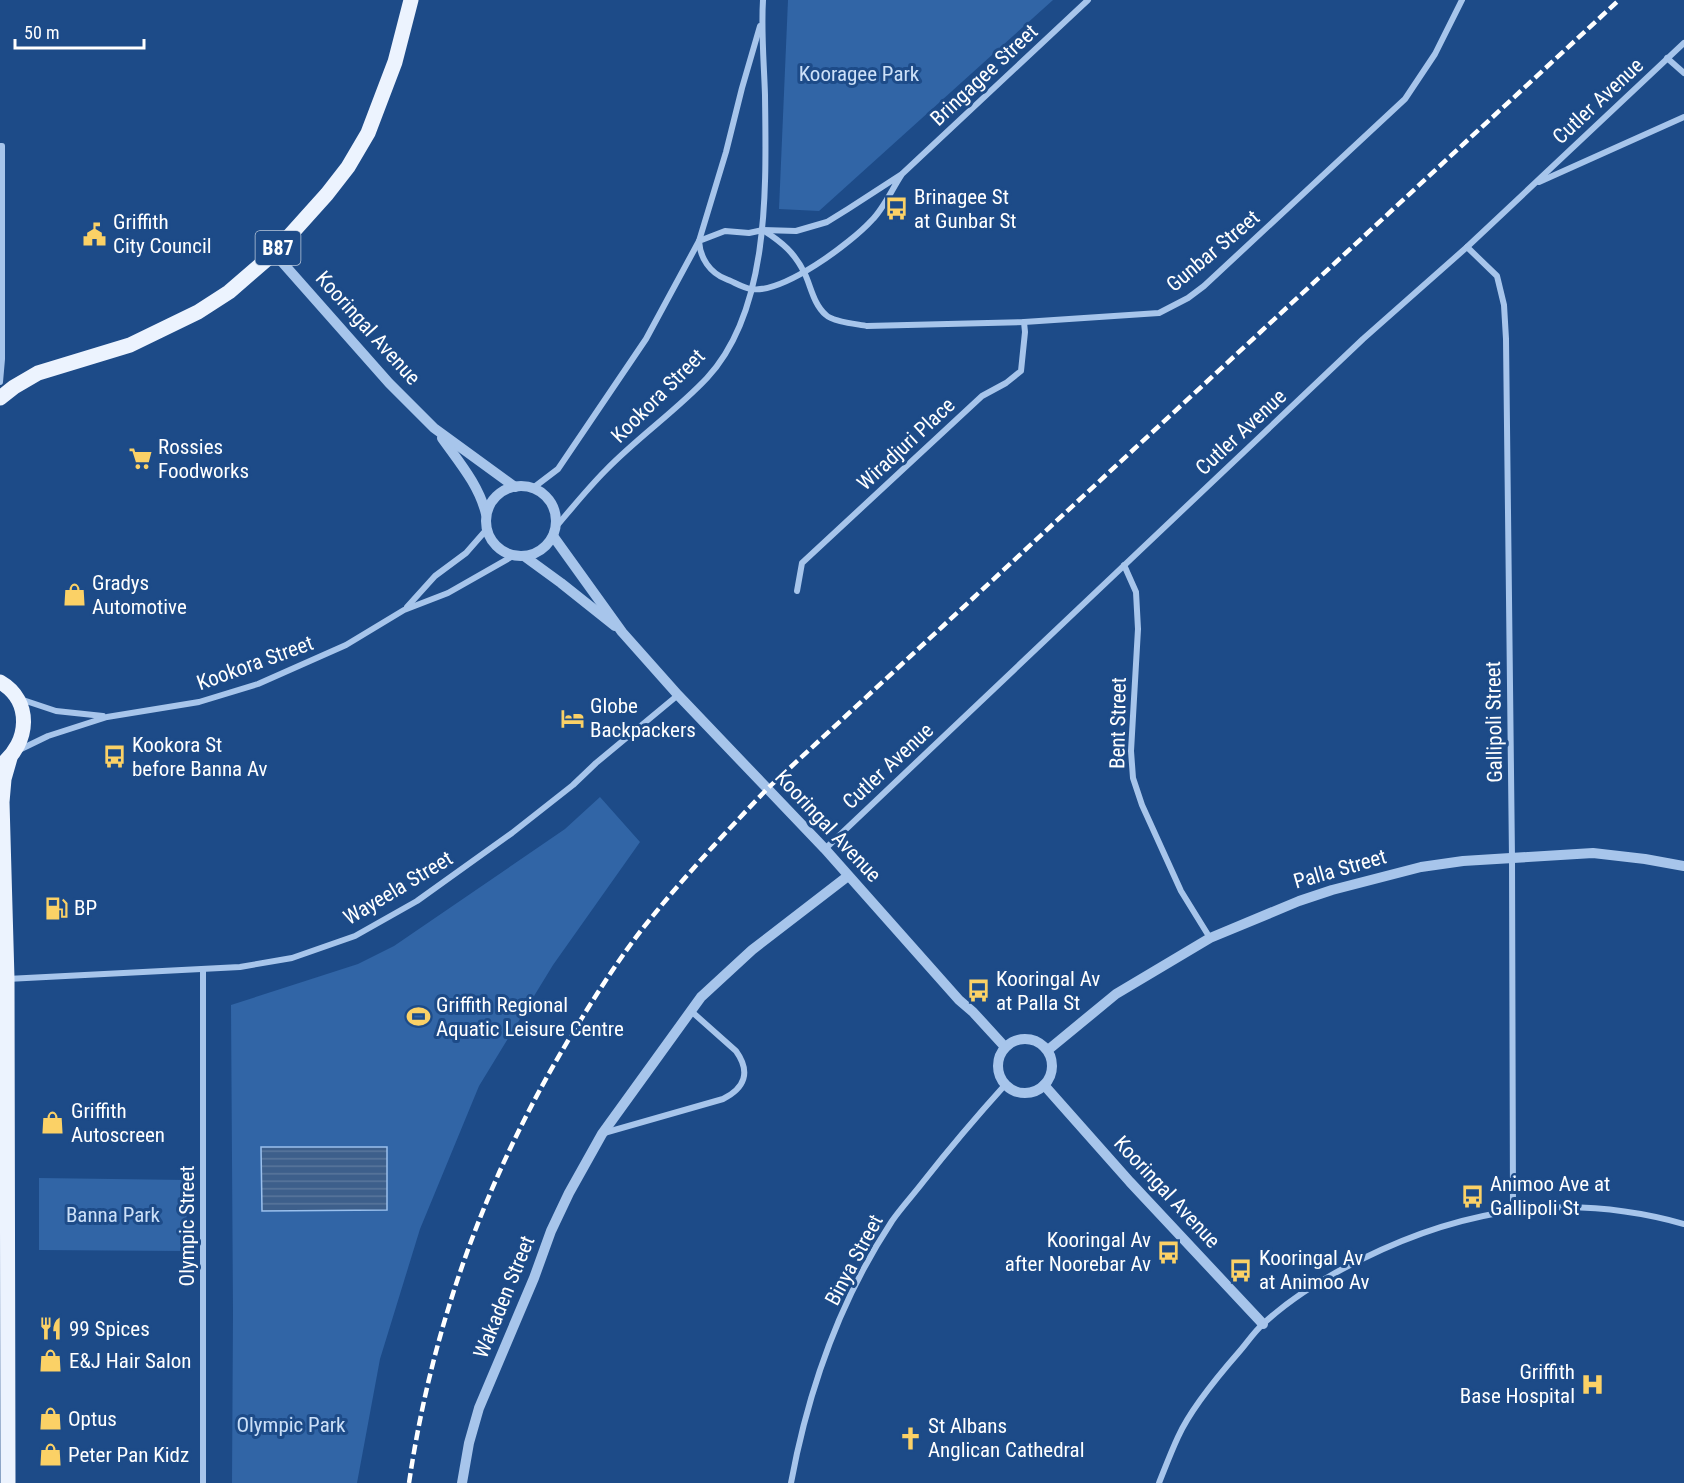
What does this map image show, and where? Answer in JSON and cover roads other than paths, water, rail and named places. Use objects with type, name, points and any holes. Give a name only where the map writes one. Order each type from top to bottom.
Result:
[{"type":"main road","name":"B87","points":[[0,398],[38,373],[130,345],[198,312],[229,292],[274,253],[334,185],[368,133],[395,62],[411,0]]},
{"type":"main road","points":[[0,384],[0,392]]},
{"type":"main road","points":[[2,681],[17,697],[24,719],[24,731],[8,759],[2,802],[8,1483]]},
{"type":"street","name":"Kookora Street","points":[[554,532],[606,470],[708,377],[741,325],[752,289],[763,230],[765,96],[763,0]]},
{"type":"street","name":"Bringagee Street","points":[[699,241],[725,231],[796,231],[827,222],[902,174],[1088,0]]},
{"type":"street","name":"Gunbar Street","points":[[804,272],[817,304],[827,316],[867,326],[1024,322],[1159,314],[1188,298],[1405,99],[1435,54],[1462,0]]},
{"type":"street","name":"Kookora Street","points":[[532,488],[558,469],[628,366],[646,339],[699,241],[762,20]]},
{"type":"street","name":"Cutler Avenue","points":[[825,849],[1363,339],[1467,247],[1684,43]]},
{"type":"street","points":[[1667,58],[1684,73]]},
{"type":"street","points":[[1533,184],[1684,117]]},
{"type":"street","points":[[0,384],[2,358],[1,146]]},
{"type":"street","name":"Bringagee Street","points":[[752,289],[775,286],[804,272],[842,247],[873,219],[902,174]]},
{"type":"street","points":[[763,230],[783,243],[804,272]]},
{"type":"street","points":[[699,241],[699,254],[717,276],[752,289]]},
{"type":"street","name":"Gallipoli Street","points":[[1467,247],[1497,276],[1505,316],[1512,858],[1513,1210]]},
{"type":"street","name":"Kooringal Avenue","points":[[274,253],[389,383],[434,428],[471,478],[482,498],[486,516]]},
{"type":"street","name":"Wiradjuri Place","points":[[797,591],[802,563],[982,396],[1006,383],[1021,370],[1024,322]]},
{"type":"street","name":"Kooringal Avenue","points":[[434,428],[515,487]]},
{"type":"street","points":[[515,487],[532,488],[543,494],[551,504],[555,515],[554,532],[546,546],[536,553],[518,556],[496,546],[487,529],[486,516],[490,505],[496,496],[515,487]]},
{"type":"street","name":"Kookora Street","points":[[404,610],[435,576],[466,553],[487,529]]},
{"type":"street","name":"Kooringal Avenue","points":[[554,532],[622,632],[678,695],[825,849],[959,1000],[1005,1047]]},
{"type":"street","name":"Kooringal Avenue","points":[[518,556],[561,583],[622,632]]},
{"type":"street","name":"Kookora Street","points":[[8,759],[48,736],[107,717],[167,708],[227,695],[346,645],[404,610],[448,593],[518,556]]},
{"type":"street","name":"Bent Street","points":[[1124,565],[1136,592],[1138,629],[1131,751],[1133,778],[1142,805],[1181,891],[1210,938]]},
{"type":"street","name":"Wayeela Street","points":[[3,979],[240,967],[292,958],[356,936],[417,901],[512,833],[573,785],[678,695]]},
{"type":"street","name":"Kookora Street","points":[[17,697],[56,711],[107,717]]},
{"type":"street","name":"Palla Street","points":[[1048,1050],[1116,994],[1210,938],[1299,901],[1373,878],[1421,867],[1463,861],[1593,853],[1684,866]]},
{"type":"street","name":"Wakaden Street","points":[[462,1483],[469,1443],[479,1408],[556,1221],[569,1193],[603,1134],[701,997],[752,950],[848,876]]},
{"type":"street","name":"Olympic Street","points":[[202,969],[203,1483]]},
{"type":"street","points":[[603,1134],[723,1099],[734,1094],[742,1085],[745,1068],[742,1059],[690,1010]]},
{"type":"street","points":[[1026,1038],[1035,1040],[1048,1050],[1052,1073],[1044,1085],[1037,1091],[1028,1093],[1012,1090],[1005,1085],[998,1063],[1005,1047],[1018,1039],[1026,1038]]},
{"type":"street","name":"Binya Street","points":[[791,1483],[797,1451],[819,1369],[862,1275],[892,1221],[951,1147],[1005,1085]]},
{"type":"street","name":"Kooringal Avenue","points":[[1044,1085],[1130,1182],[1263,1324]]},
{"type":"street","points":[[1159,1483],[1179,1434],[1211,1384],[1263,1324],[1336,1272],[1398,1241],[1470,1217],[1513,1210],[1575,1206],[1654,1216],[1684,1224]]},
{"type":"railway","points":[[409,1483],[433,1363],[469,1246],[492,1189],[517,1134],[577,1026],[617,964],[658,910],[767,789],[1619,0]]},
{"type":"place","name":"Brinagee St at Gunbar St","points":[[896,209]]},
{"type":"place","name":"Griffith City Council","points":[[95,234]]},
{"type":"place","name":"Rossies Foodworks","points":[[140,459]]},
{"type":"place","name":"Gradys Automotive","points":[[74,595]]},
{"type":"place","name":"Globe Backpackers","points":[[572,718]]},
{"type":"place","name":"Kookora St before Banna Av","points":[[114,757]]},
{"type":"place","name":"BP","points":[[56,908]]},
{"type":"place","name":"Kooringal Av at Palla St","points":[[978,991]]},
{"type":"place","name":"Griffith Regional Aquatic Leisure Centre","points":[[418,1017]]},
{"type":"place","name":"Griffith Autoscreen","points":[[53,1123]]},
{"type":"place","name":"Animoo Ave at Gallipoli St","points":[[1472,1196]]},
{"type":"place","name":"Kooringal Av after Noorebar Av","points":[[1169,1252]]},
{"type":"place","name":"Kooringal Av at Animoo Av","points":[[1241,1270]]},
{"type":"place","name":"99 Spices","points":[[51,1329]]},
{"type":"place","name":"E&J Hair Salon","points":[[51,1361]]},
{"type":"place","name":"Griffith Base Hospital","points":[[1593,1384]]},
{"type":"place","name":"Optus","points":[[50,1419]]},
{"type":"place","name":"St Albans Anglican Cathedral","points":[[910,1438]]},
{"type":"place","name":"Peter Pan Kidz","points":[[50,1455]]},
{"type":"park label","name":"Kooragee Park","points":[[859,74]]},
{"type":"park label","name":"Banna Park","points":[[113,1215]]},
{"type":"park label","name":"Olympic Park","points":[[291,1425]]}]
